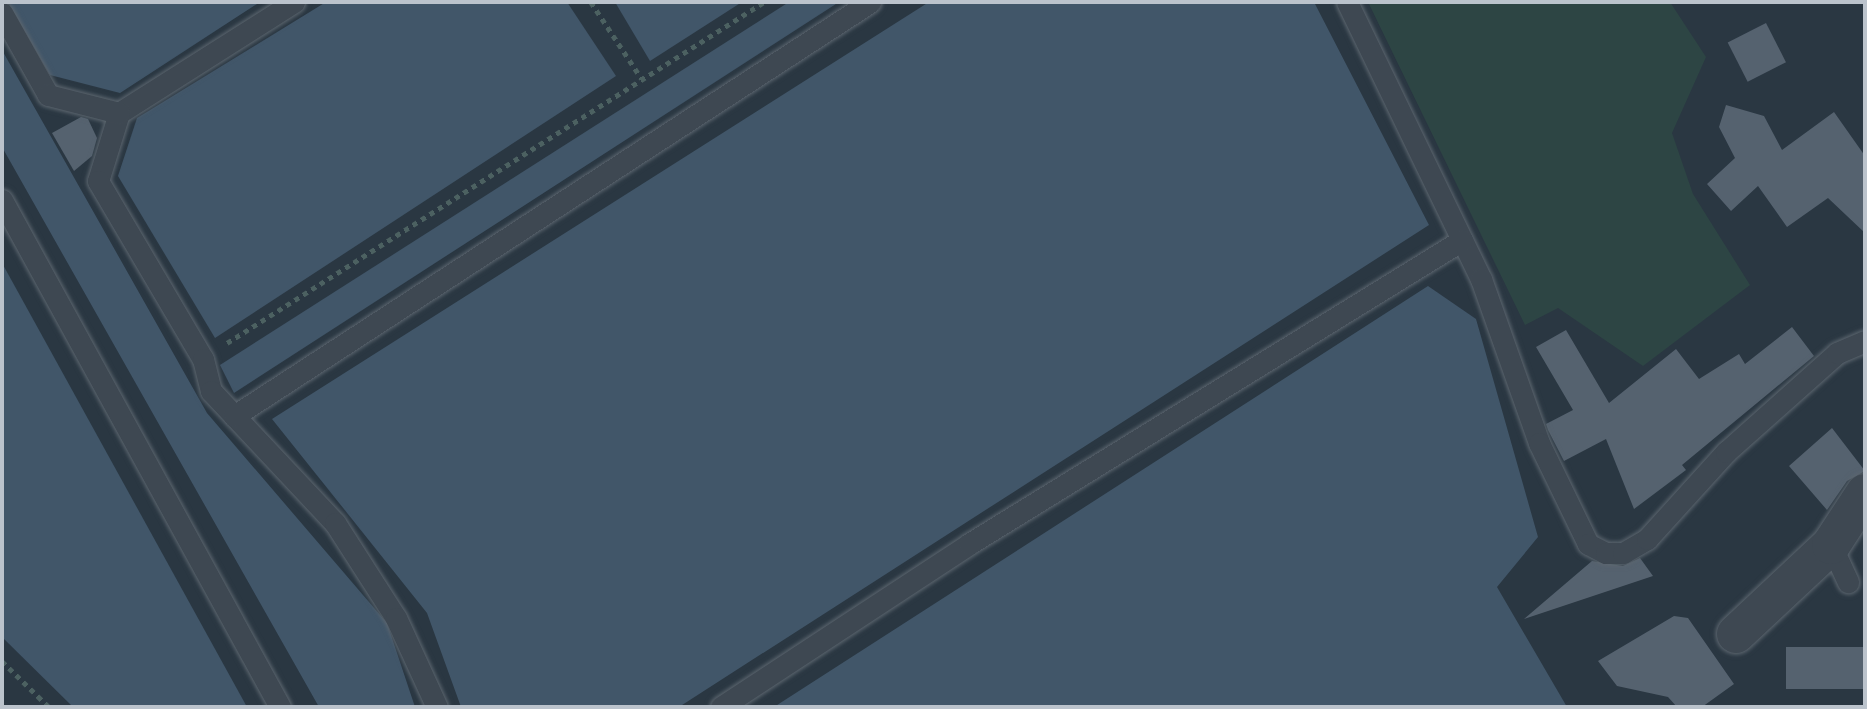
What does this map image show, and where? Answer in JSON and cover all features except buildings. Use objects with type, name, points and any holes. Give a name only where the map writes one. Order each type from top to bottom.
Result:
[{"type":"street","points":[[1736,634],[1831,545],[1865,493]]},
{"type":"lane","points":[[293,2],[119,113],[98,181],[203,359],[211,391],[335,523],[396,618],[437,707]]},
{"type":"lane","points":[[234,416],[870,2]]},
{"type":"lane","points":[[1348,2],[1481,279],[1538,443],[1588,544],[1606,553],[1623,553],[1647,539],[1727,452],[1837,353],[1865,341]]},
{"type":"lane","points":[[2,13],[48,95],[119,113]]},
{"type":"lane","points":[[2,200],[280,707]]},
{"type":"lane","points":[[721,707],[969,544],[1462,240]]},
{"type":"lane","points":[[1831,545],[1848,582]]},
{"type":"path","points":[[591,2],[642,79]]},
{"type":"path","points":[[203,359],[764,2]]},
{"type":"path","points":[[2,661],[48,707]]},
{"type":"green space","points":[[1368,2],[1670,2],[1706,57],[1672,133],[1693,194],[1750,285],[1643,366],[1558,308],[1525,325]]},
{"type":"water","points":[[8,2],[260,2],[120,93],[50,75]]},
{"type":"water","points":[[326,2],[567,2],[616,76],[215,338],[118,176],[137,118]]},
{"type":"water","points":[[615,2],[742,2],[650,61]]},
{"type":"water","points":[[789,2],[839,2],[234,393],[220,365]]},
{"type":"water","points":[[929,2],[1314,2],[1429,225],[679,707],[461,707],[427,613],[272,419]]},
{"type":"water","points":[[2,50],[207,413],[387,623],[415,707],[319,707],[2,147]]},
{"type":"water","points":[[2,263],[247,707],[73,707],[2,637]]},
{"type":"water","points":[[1428,286],[1476,319],[1538,537],[1497,587],[1567,707],[774,707]]}]
